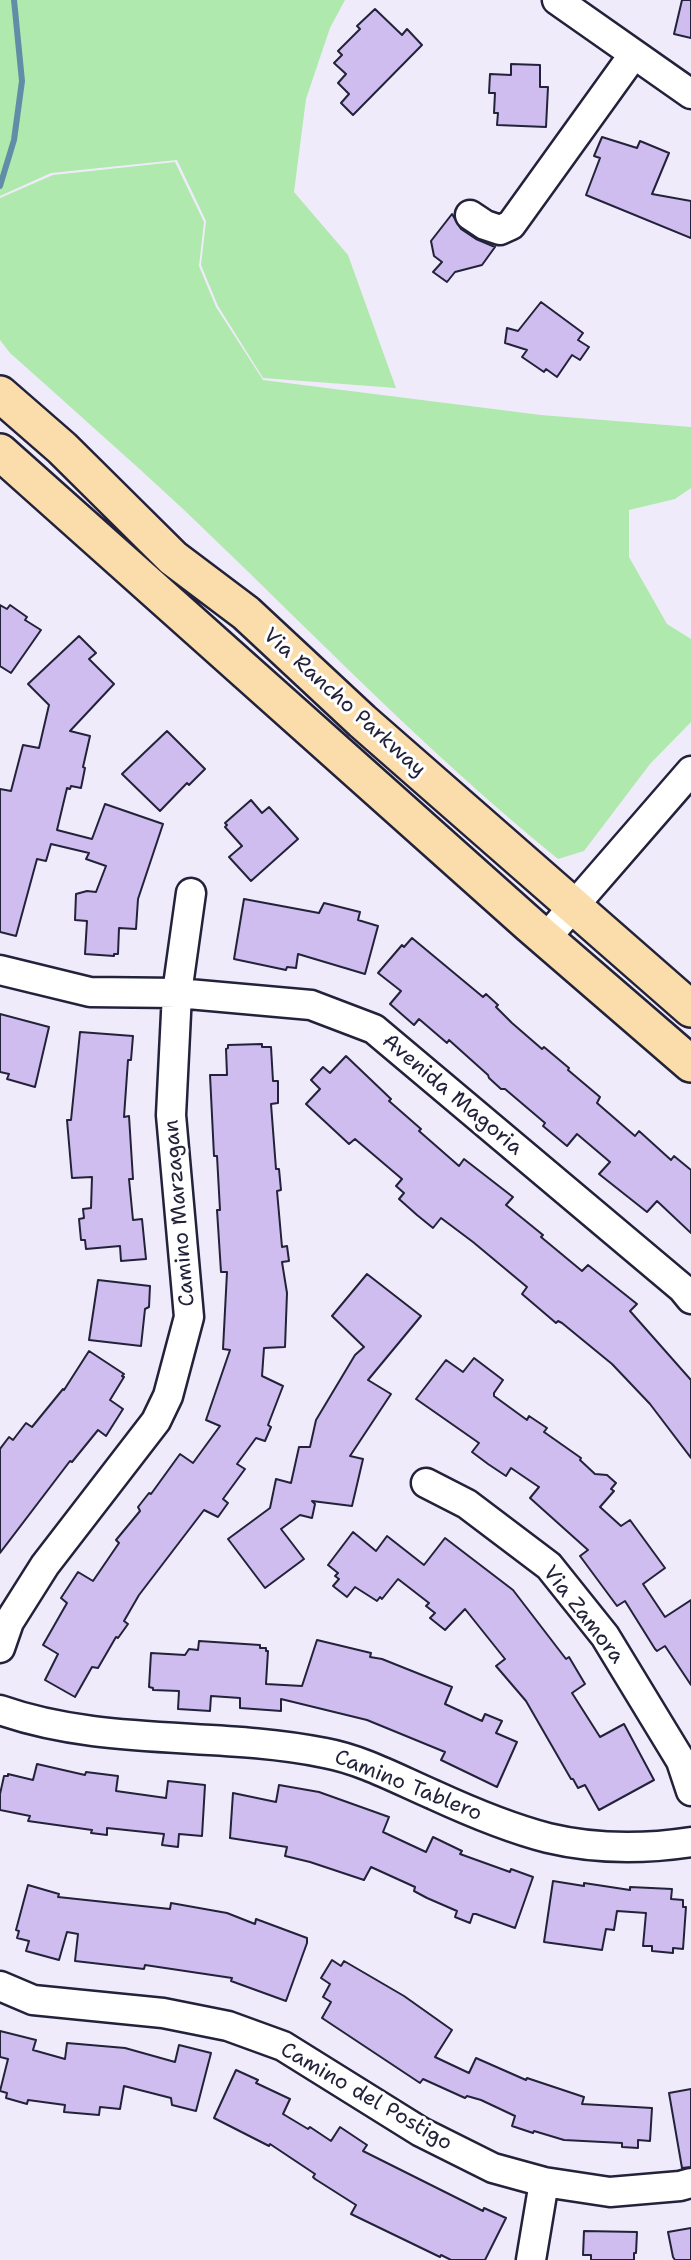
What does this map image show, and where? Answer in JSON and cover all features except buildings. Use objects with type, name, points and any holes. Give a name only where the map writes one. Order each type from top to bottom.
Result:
[{"type":"main road","name":"Via Rancho Parkway","points":[[0,394],[62,448],[173,558],[246,613],[362,721],[691,1009]]},
{"type":"main road","name":"Via Rancho Parkway","points":[[0,452],[691,1064]]},
{"type":"street","points":[[557,0],[691,94]]},
{"type":"street","points":[[470,215],[485,225],[500,230],[511,225],[634,54]]},
{"type":"street","points":[[546,938],[691,771]]},
{"type":"street","name":"Camino Marzagan","points":[[0,1648],[9,1622],[45,1565],[156,1421],[168,1396],[189,1317],[170,1115],[177,993],[191,893]]},
{"type":"street","name":"Avenida Magoria","points":[[0,971],[90,992],[177,993],[311,1005],[374,1029],[682,1288],[691,1299]]},
{"type":"street","name":"Via Zamora","points":[[426,1483],[467,1504],[549,1566],[605,1636],[681,1761],[691,1791]]},
{"type":"street","name":"Camino Tablero","points":[[0,1710],[33,1721],[95,1732],[268,1743],[328,1753],[373,1768],[484,1818],[550,1838],[620,1847],[691,1842]]},
{"type":"street","name":"Camino del Postigo","points":[[0,1986],[33,2000],[163,2013],[239,2030],[284,2046],[421,2132],[493,2168],[544,2182],[611,2192],[691,2183]]},
{"type":"street","points":[[531,2260],[544,2182]]},
{"type":"green space","points":[[0,0],[345,0],[330,28],[306,99],[294,192],[348,255],[396,388],[263,378],[218,306],[201,265],[206,221],[177,160],[51,173],[0,196]]},
{"type":"green space","points":[[175,162],[204,222],[199,266],[216,307],[263,380],[541,415],[691,427],[691,488],[675,499],[629,510],[629,557],[667,624],[691,639],[691,722],[650,764],[584,851],[558,859],[509,818],[367,688],[183,509],[10,353],[0,340],[0,198],[53,175]]},
{"type":"waterway","points":[[0,186],[14,140],[22,81],[14,0]]}]
